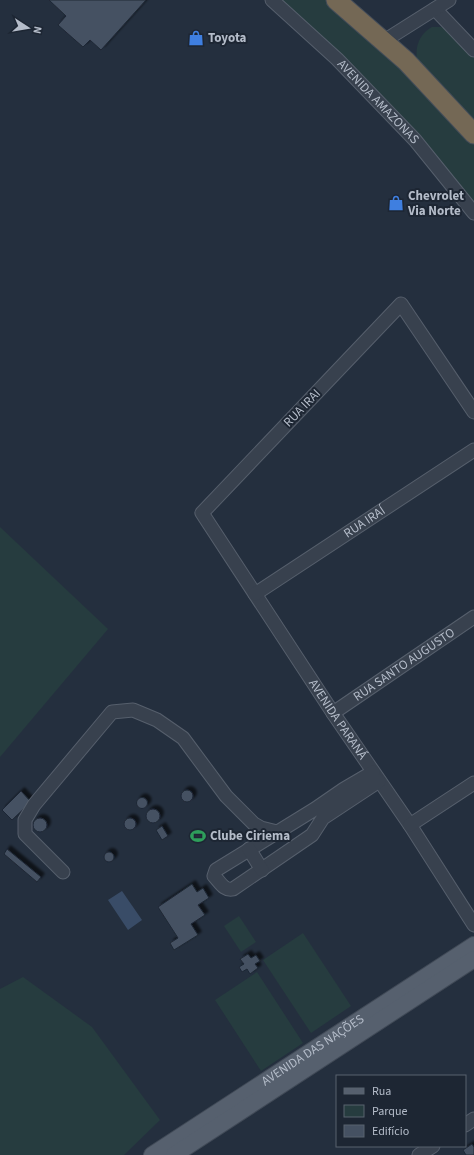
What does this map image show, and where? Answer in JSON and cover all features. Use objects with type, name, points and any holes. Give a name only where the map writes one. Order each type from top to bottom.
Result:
[{"type":"highway","points":[[336,0],[406,61],[474,134]]},
{"type":"main road","name":"AVENIDA DAS NAÇÕES","points":[[152,1155],[474,945]]},
{"type":"main road","name":"AVENIDA DAS NAÇÕES","points":[[174,1155],[474,959]]},
{"type":"street","name":"AVENIDA AMAZONAS","points":[[272,0],[338,59],[415,140],[474,213]]},
{"type":"street","points":[[384,41],[449,0]]},
{"type":"street","points":[[435,9],[474,50]]},
{"type":"street","name":"RUA IRAI","points":[[202,513],[401,304],[474,412]]},
{"type":"street","name":"RUA IRAÍ","points":[[255,594],[474,450]]},
{"type":"street","name":"AVENIDA PARANÁ","points":[[202,513],[333,713],[410,825],[474,925]]},
{"type":"street","name":"RUA SANTO AUGUSTO","points":[[333,713],[474,617]]},
{"type":"street","points":[[63,872],[25,834],[25,820],[34,805],[112,712],[133,710],[157,720],[183,738],[226,796],[254,824],[261,828],[277,832]]},
{"type":"street","points":[[348,794],[323,818],[312,835],[233,889],[226,889],[214,876],[216,870],[277,832],[315,809],[348,794],[376,776]]},
{"type":"street","points":[[410,825],[474,783]]},
{"type":"street","points":[[254,824],[253,847],[262,870]]},
{"type":"street","points":[[419,1155],[431,1147]]},
{"type":"green space","points":[[280,0],[329,0],[400,65],[474,143],[474,203]]},
{"type":"green space","points":[[432,27],[441,27],[448,30],[474,58],[474,126],[418,64],[418,43],[423,34]]},
{"type":"green space","points":[[0,527],[108,629],[0,757]]},
{"type":"green space","points":[[239,916],[256,942],[241,952],[224,926]]},
{"type":"green space","points":[[303,933],[351,1006],[311,1033],[263,960]]},
{"type":"green space","points":[[257,972],[303,1043],[261,1071],[215,1000]]},
{"type":"green space","points":[[23,977],[92,1027],[160,1120],[124,1155],[0,1155],[0,989]]},
{"type":"water","points":[[122,891],[142,920],[128,930],[108,900]]},
{"type":"building","points":[[49,0],[146,0],[101,50],[90,40],[83,47],[58,25],[66,16]]},
{"type":"building","points":[[185,790],[189,790],[193,796],[189,802],[185,802],[181,798],[181,794]]},
{"type":"building","points":[[21,791],[31,802],[12,820],[2,810]]},
{"type":"building","points":[[142,797],[146,799],[148,803],[146,807],[142,809],[138,807],[136,803],[138,799]]},
{"type":"building","points":[[153,809],[158,811],[160,816],[158,821],[153,823],[148,821],[146,816],[148,811]]},
{"type":"building","points":[[37,818],[43,818],[47,822],[47,828],[43,832],[37,832],[33,828],[33,822]]},
{"type":"building","points":[[130,818],[134,820],[136,824],[134,828],[130,830],[126,828],[124,824],[126,820]]},
{"type":"building","points":[[162,826],[168,836],[162,840],[156,830]]},
{"type":"building","points":[[7,849],[41,877],[37,882],[4,854]]},
{"type":"building","points":[[107,852],[111,852],[113,853],[113,861],[107,862],[104,859],[104,855]]},
{"type":"building","points":[[192,884],[197,892],[203,888],[209,898],[198,905],[205,915],[191,924],[198,935],[174,950],[170,943],[178,938],[158,907]]},
{"type":"building","points":[[248,954],[251,958],[256,955],[260,961],[255,964],[258,968],[250,974],[247,969],[242,972],[239,967],[244,964],[240,959]]},
{"type":"building","points":[[472,1144],[474,1147],[474,1155],[466,1155],[463,1150]]},
{"type":"place","name":"Toyota","points":[[196,38]]},
{"type":"place","name":"Chevrolet Via Norte","points":[[396,203]]},
{"type":"place","name":"Clube Ciriema","points":[[198,836]]}]
